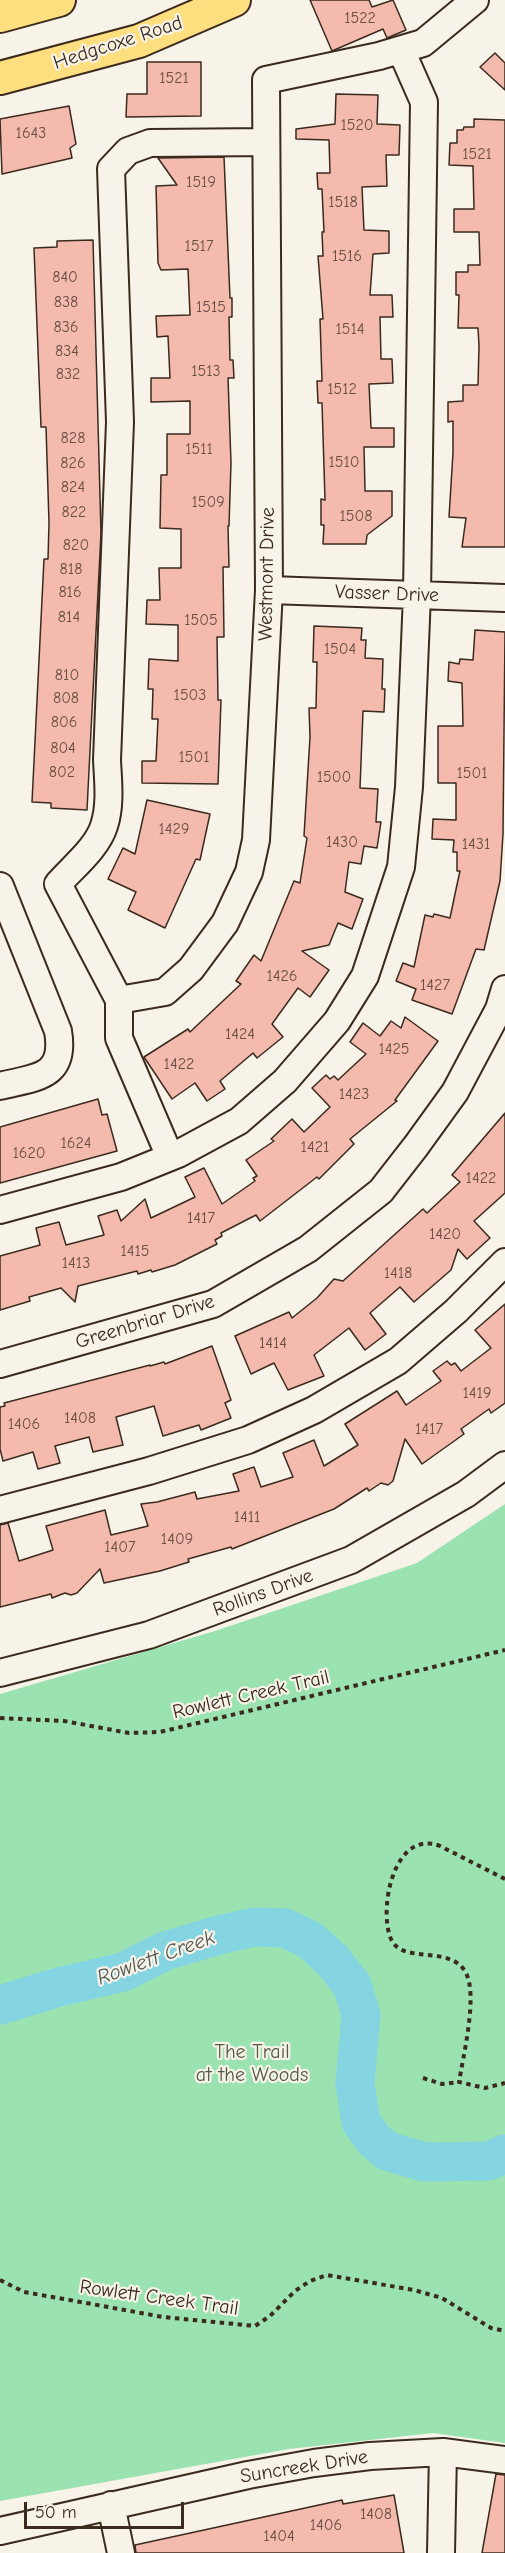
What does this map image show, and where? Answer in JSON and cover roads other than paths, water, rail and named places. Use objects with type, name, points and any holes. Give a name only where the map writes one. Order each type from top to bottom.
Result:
[{"type":"main road","points":[[0,16],[58,0]]},
{"type":"main road","name":"Hedgcoxe Road","points":[[0,78],[139,41],[234,0]]},
{"type":"street","points":[[0,1210],[121,1177],[170,1157],[238,1121],[285,1082],[337,1021],[365,976],[401,867],[409,787],[417,595],[424,102],[401,50],[423,43],[475,0]]},
{"type":"street","name":"Westmont Drive","points":[[119,1000],[165,992],[191,969],[225,923],[249,872],[256,840],[268,590],[266,80],[401,50]]},
{"type":"street","points":[[170,1157],[118,1038],[119,1000],[58,884],[90,850],[104,826],[109,788],[106,760],[120,422],[111,168],[128,151],[150,143],[266,142]]},
{"type":"street","name":"Vasser Drive","points":[[268,590],[505,598]]},
{"type":"street","points":[[0,886],[58,1031],[61,1049],[57,1062],[46,1073],[0,1086]]},
{"type":"street","name":"Greenbriar Drive","points":[[0,1364],[213,1304],[308,1249],[381,1191],[416,1146],[455,1092],[499,1009],[505,989]]},
{"type":"street","points":[[0,1510],[149,1471],[248,1440],[314,1410],[398,1361],[456,1311],[505,1262]]},
{"type":"street","name":"Rollins Drive","points":[[0,1673],[149,1635],[351,1560],[466,1494],[505,1465]]},
{"type":"street","points":[[441,2553],[442,2452]]},
{"type":"street","name":"Suncreek Drive","points":[[0,2531],[248,2475],[314,2463],[370,2456],[442,2452],[505,2460]]},
{"type":"street","points":[[111,2505],[121,2553]]},
{"type":"waterway","name":"Rowlett Creek","points":[[0,2005],[59,1987],[123,1972],[165,1951],[219,1935],[254,1927],[285,1928],[310,1940],[333,1961],[352,1985],[361,2015],[355,2084],[361,2122],[373,2139],[387,2151],[424,2162],[488,2161],[505,2154]]},
{"type":"park label","name":"The Trail at the Woods","points":[[252,2064]]}]
